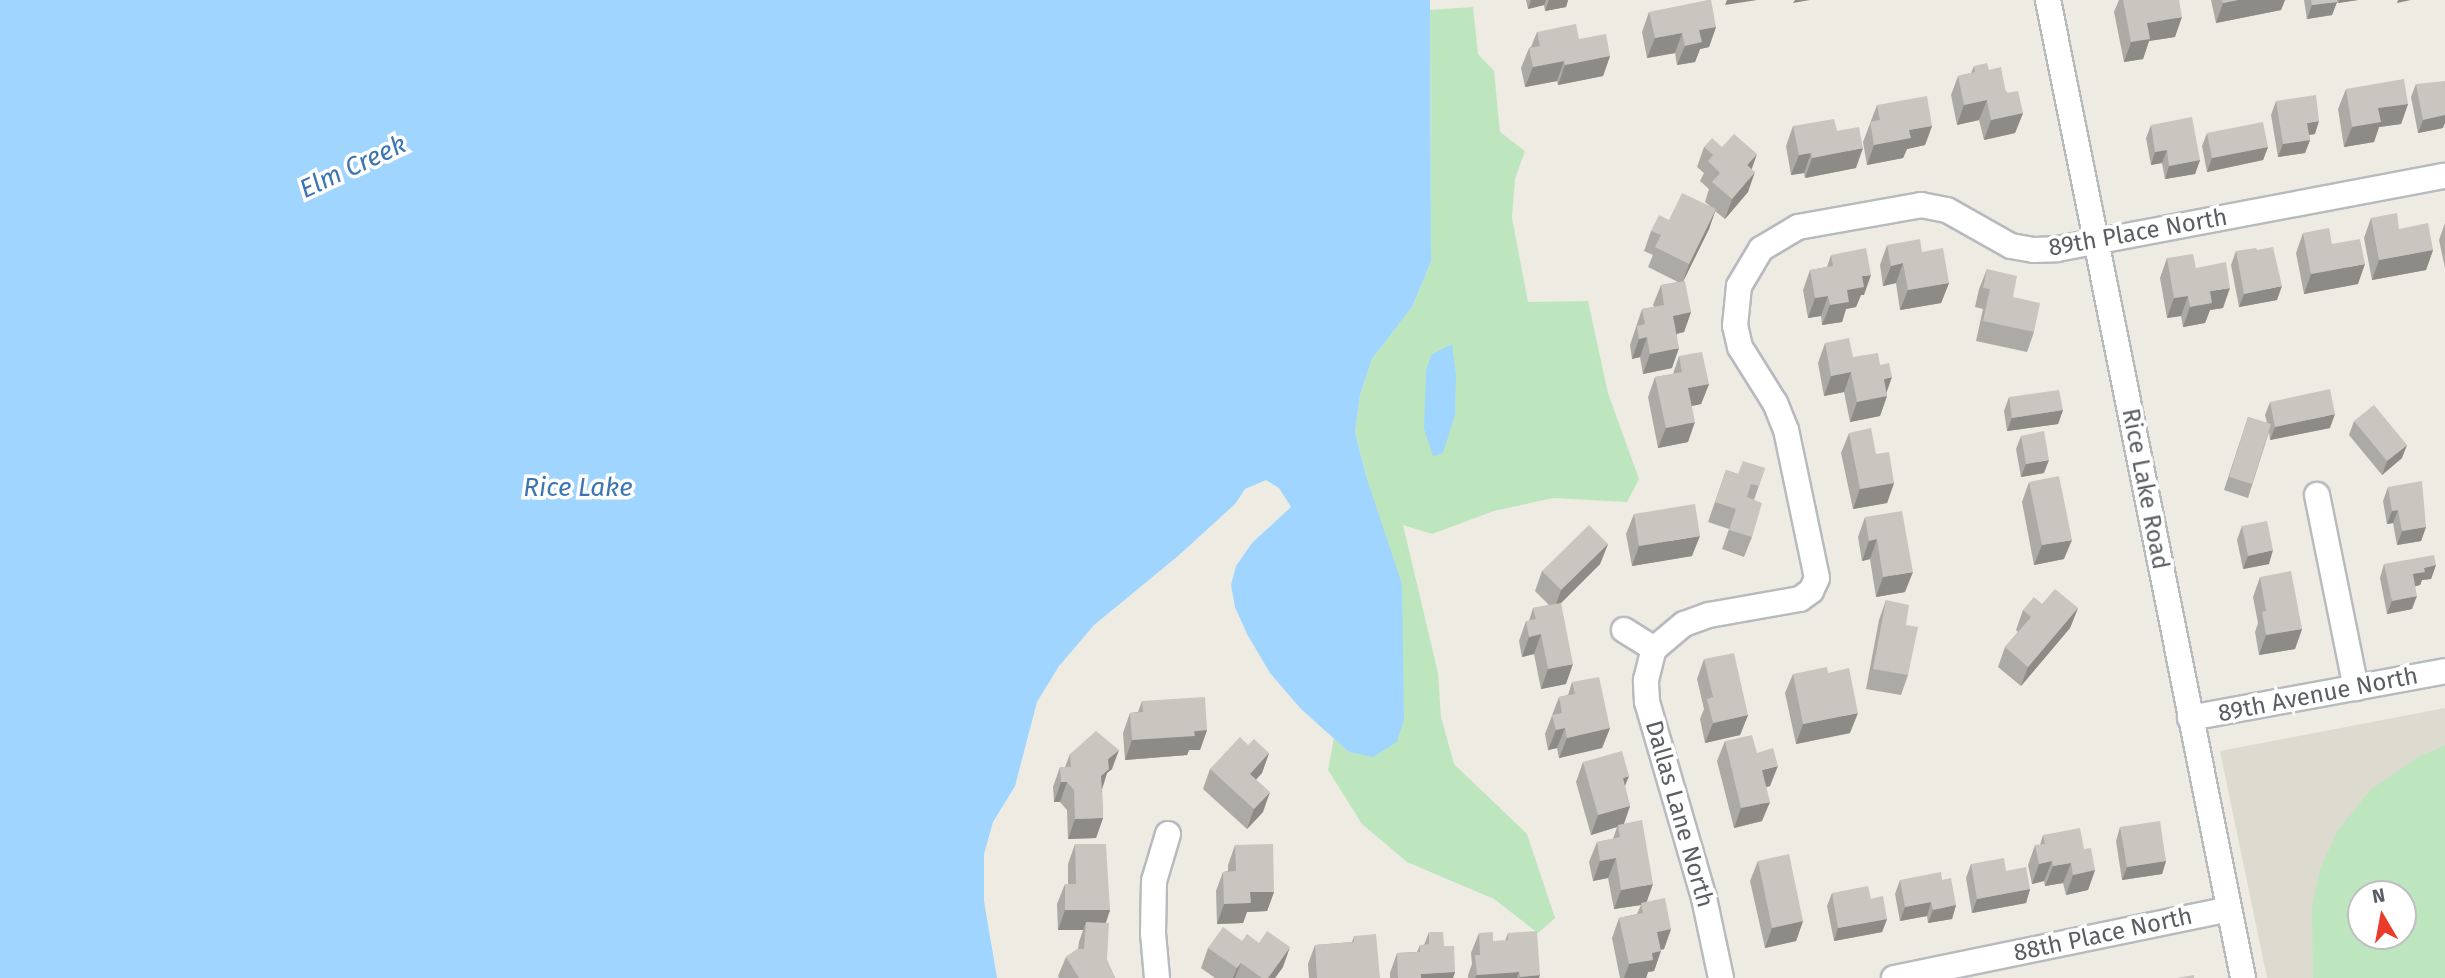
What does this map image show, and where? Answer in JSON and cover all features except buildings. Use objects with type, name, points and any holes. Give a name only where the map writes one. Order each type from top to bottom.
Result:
[{"type":"street","name":"Rice Lake Road","points":[[2048,0],[2243,978]]},
{"type":"street","name":"89th Place North","points":[[1654,649],[1684,624],[1696,618],[1800,599],[1811,591],[1817,578],[1786,430],[1775,403],[1740,347],[1735,326],[1739,286],[1747,268],[1762,249],[1798,227],[1921,205],[1947,210],[2011,246],[2035,250],[2096,242],[2445,176]]},
{"type":"street","points":[[2317,495],[2356,688]]},
{"type":"street","points":[[1624,631],[1654,649]]},
{"type":"street","name":"Dallas Lane North","points":[[1654,649],[1646,680],[1647,702],[1704,898],[1721,978]]},
{"type":"street","name":"89th Avenue North","points":[[2190,718],[2445,671]]},
{"type":"street","points":[[1157,978],[1153,933],[1154,881],[1168,834]]},
{"type":"street","name":"88th Place North","points":[[1894,978],[2229,909]]},
{"type":"shaded area","points":[[2445,708],[2445,978],[2267,978],[2220,751]]},
{"type":"green space","points":[[1473,7],[1478,54],[1494,71],[1500,132],[1525,151],[1515,179],[1512,218],[1528,302],[1588,301],[1608,393],[1639,479],[1627,502],[1553,498],[1494,511],[1432,534],[1403,525],[1438,673],[1441,717],[1454,764],[1527,834],[1555,918],[1538,933],[1494,899],[1407,862],[1362,824],[1328,770],[1334,738],[1349,752],[1366,476],[1355,432],[1360,395],[1372,359],[1412,307],[1431,262],[1430,10]]},
{"type":"green space","points":[[2445,745],[2445,978],[2313,978],[2312,907],[2320,869],[2337,832],[2370,790],[2420,756]]},
{"type":"water","name":"Rice Lake","points":[[0,0],[1430,0],[1431,262],[1412,307],[1372,359],[1360,395],[1355,432],[1366,476],[1402,584],[1404,719],[1397,742],[1373,757],[1349,752],[1301,709],[1270,673],[1247,634],[1235,607],[1231,585],[1236,566],[1252,543],[1291,507],[1279,488],[1266,480],[1245,489],[1235,504],[1178,556],[1094,625],[1059,666],[1037,702],[1015,786],[993,822],[984,854],[984,901],[997,978],[0,978]]},
{"type":"water","points":[[1452,344],[1456,375],[1455,415],[1443,453],[1433,456],[1424,429],[1426,371],[1431,355]]},
{"type":"water label","name":"Elm Creek","points":[[353,167]]}]
